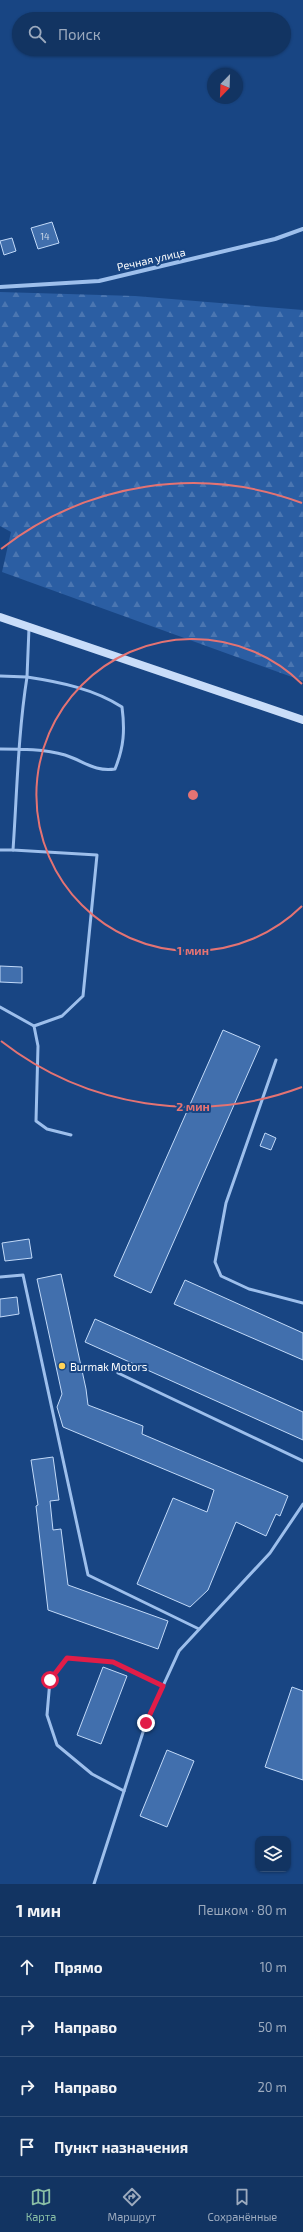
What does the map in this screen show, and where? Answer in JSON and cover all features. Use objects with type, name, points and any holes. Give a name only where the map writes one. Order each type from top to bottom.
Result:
[{"type":"street","name":"Речная улица","points":[[0,287],[98,281],[275,239],[303,229]]},
{"type":"street","points":[[0,617],[303,720]]},
{"type":"lane","points":[[13,850],[27,677],[29,626]]},
{"type":"lane","points":[[0,676],[27,677],[46,680],[106,697],[122,707],[124,721],[123,750],[115,769],[103,771],[65,755],[20,749],[0,749]]},
{"type":"lane","points":[[0,850],[97,856],[82,996],[62,1016],[34,1026],[0,1007]]},
{"type":"lane","points":[[34,1026],[38,1046],[36,1121],[46,1129],[71,1135]]},
{"type":"lane","points":[[276,1060],[226,1203],[215,1262],[221,1276],[249,1289],[303,1303]]},
{"type":"lane","points":[[0,1277],[23,1275],[88,1575],[198,1630]]},
{"type":"lane","points":[[118,1373],[303,1461]]},
{"type":"lane","points":[[94,1884],[146,1723],[179,1651],[270,1553],[303,1504]]},
{"type":"lane","points":[[124,1791],[92,1774],[57,1745],[47,1715],[50,1680],[67,1658],[113,1662],[163,1686]]},
{"type":"green space","points":[[0,292],[135,296],[303,310],[303,681],[2,572],[11,532],[0,526]]},
{"type":"building","points":[[52,222],[59,243],[38,249],[31,228]]},
{"type":"building","points":[[12,238],[16,251],[4,255],[0,241]]},
{"type":"building","points":[[0,966],[22,967],[22,983],[0,982]]},
{"type":"building","points":[[223,1030],[260,1046],[151,1293],[114,1276]]},
{"type":"building","points":[[265,1133],[276,1138],[271,1150],[260,1146]]},
{"type":"building","points":[[29,1239],[32,1258],[5,1261],[2,1243]]},
{"type":"building","points":[[61,1274],[86,1389],[88,1405],[143,1426],[142,1434],[288,1496],[280,1516],[276,1514],[266,1536],[236,1522],[208,1590],[190,1607],[137,1584],[173,1498],[207,1512],[214,1490],[63,1427],[57,1407],[62,1394],[37,1279]]},
{"type":"building","points":[[185,1280],[303,1333],[303,1360],[174,1304]]},
{"type":"building","points":[[17,1297],[19,1314],[0,1317],[0,1299]]},
{"type":"building","points":[[95,1319],[303,1412],[303,1440],[85,1342]]},
{"type":"building","points":[[53,1457],[59,1500],[50,1501],[53,1530],[61,1529],[68,1585],[168,1621],[158,1649],[48,1610],[36,1506],[38,1505],[31,1460]]},
{"type":"building","points":[[103,1667],[127,1676],[101,1744],[77,1735]]},
{"type":"building","points":[[292,1687],[303,1691],[303,1780],[265,1767]]},
{"type":"building","points":[[167,1750],[194,1761],[167,1827],[140,1816]]},
{"type":"place","name":"Burmak Motors","points":[[62,1366]]},
{"type":"route","points":[[50,1680],[67,1658],[113,1662],[163,1686],[146,1723]]}]
